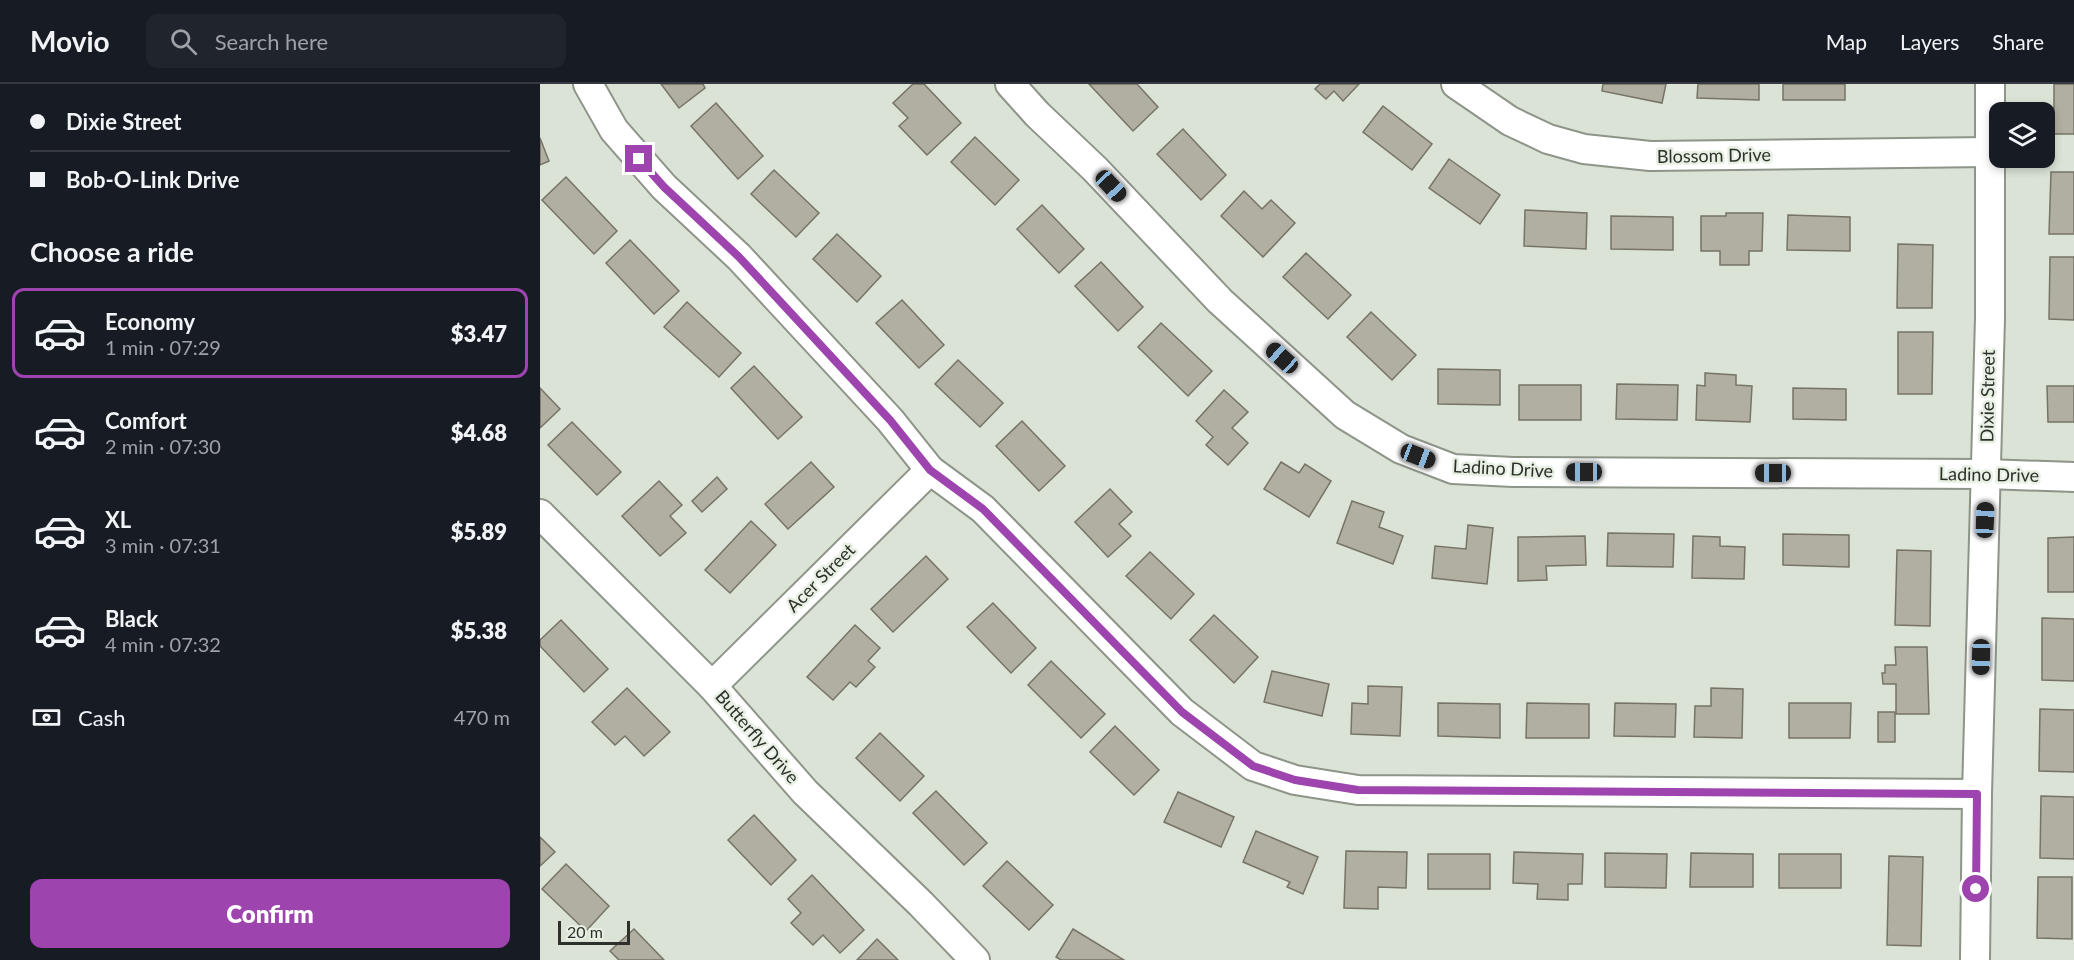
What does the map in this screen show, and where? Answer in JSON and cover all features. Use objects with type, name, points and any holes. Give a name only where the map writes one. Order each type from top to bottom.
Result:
[{"type":"street","points":[[588,84],[614,130],[664,187],[739,257],[890,420],[930,470],[983,509],[1182,712],[1253,766],[1295,780],[1358,790],[1977,794]]},
{"type":"street","name":"Ladino Drive","points":[[1010,84],[1037,114],[1095,169],[1220,301],[1345,415],[1401,449],[1453,469],[1986,474],[2074,477]]},
{"type":"street","name":"Blossom Drive","points":[[1456,84],[1510,122],[1548,139],[1584,149],[1650,156],[1989,152]]},
{"type":"street","name":"Dixie Street","points":[[1990,84],[1990,102]]},
{"type":"street","name":"Dixie Street","points":[[1975,960],[1977,794],[1990,318],[1989,168]]},
{"type":"street","name":"Acer Street","points":[[712,686],[930,470]]},
{"type":"street","name":"Butterfly Drive","points":[[540,514],[712,686],[805,792],[921,904],[975,960]]},
{"type":"building","points":[[661,84],[703,84],[705,88],[679,108]]},
{"type":"building","points":[[913,84],[924,84],[961,123],[927,155],[899,126],[908,118],[893,103]]},
{"type":"building","points":[[1089,84],[1137,84],[1158,107],[1133,131]]},
{"type":"building","points":[[1320,84],[1359,84],[1343,101],[1334,91],[1326,99],[1315,89]]},
{"type":"building","points":[[1603,84],[1666,84],[1662,103],[1602,91]]},
{"type":"building","points":[[1698,84],[1759,84],[1759,100],[1697,98]]},
{"type":"building","points":[[1783,84],[1845,84],[1845,100],[1783,100]]},
{"type":"building","points":[[2054,84],[2074,84],[2074,134],[2055,134]]},
{"type":"building","points":[[716,103],[763,156],[738,179],[691,126]]},
{"type":"building","points":[[1383,106],[1432,144],[1412,170],[1363,132]]},
{"type":"building","points":[[1183,129],[1226,175],[1201,200],[1157,154]]},
{"type":"building","points":[[975,137],[1019,180],[995,205],[951,162]]},
{"type":"building","points":[[540,138],[549,161],[540,165]]},
{"type":"building","points":[[1449,159],[1500,195],[1480,224],[1429,188]]},
{"type":"building","points":[[774,170],[819,213],[796,237],[751,194]]},
{"type":"building","points":[[2051,172],[2074,172],[2074,234],[2049,234]]},
{"type":"building","points":[[566,177],[617,231],[594,254],[542,200]]},
{"type":"building","points":[[1244,191],[1262,209],[1271,200],[1295,223],[1263,257],[1221,216]]},
{"type":"building","points":[[1042,205],[1084,249],[1059,273],[1017,229]]},
{"type":"building","points":[[1525,210],[1587,213],[1586,249],[1524,246]]},
{"type":"building","points":[[1726,213],[1763,213],[1762,251],[1749,251],[1749,265],[1720,265],[1720,251],[1701,251],[1701,216],[1726,216]]},
{"type":"building","points":[[1788,215],[1850,217],[1850,251],[1787,250]]},
{"type":"building","points":[[1611,216],[1673,217],[1673,250],[1611,249]]},
{"type":"building","points":[[837,234],[881,276],[857,302],[813,259]]},
{"type":"building","points":[[630,240],[679,291],[654,314],[606,263]]},
{"type":"building","points":[[1898,244],[1933,245],[1932,308],[1897,308]]},
{"type":"building","points":[[1306,253],[1351,295],[1328,319],[1283,277]]},
{"type":"building","points":[[2050,257],[2074,257],[2074,320],[2049,319]]},
{"type":"building","points":[[1101,262],[1143,307],[1118,331],[1075,286]]},
{"type":"building","points":[[902,300],[944,345],[919,368],[876,323]]},
{"type":"building","points":[[687,302],[741,353],[719,377],[664,327]]},
{"type":"building","points":[[1371,312],[1416,355],[1392,380],[1347,337]]},
{"type":"building","points":[[1161,323],[1212,371],[1188,396],[1138,347]]},
{"type":"building","points":[[1898,332],[1933,332],[1932,394],[1898,394]]},
{"type":"building","points":[[958,360],[1003,403],[980,427],[935,384]]},
{"type":"building","points":[[754,366],[802,417],[778,439],[731,388]]},
{"type":"building","points":[[1438,369],[1500,370],[1500,405],[1438,404]]},
{"type":"building","points":[[1705,373],[1736,375],[1736,385],[1752,386],[1750,422],[1696,420],[1697,385],[1705,386]]},
{"type":"building","points":[[1617,384],[1678,385],[1677,420],[1616,419]]},
{"type":"building","points":[[1519,385],[1581,385],[1581,420],[1519,420]]},
{"type":"building","points":[[2047,386],[2074,386],[2074,422],[2048,422]]},
{"type":"building","points":[[540,388],[560,409],[540,428]]},
{"type":"building","points":[[1793,388],[1846,389],[1846,420],[1793,419]]},
{"type":"building","points":[[1224,390],[1248,412],[1232,428],[1248,443],[1228,465],[1206,445],[1213,437],[1196,421]]},
{"type":"building","points":[[1022,421],[1065,466],[1039,491],[996,446]]},
{"type":"building","points":[[572,422],[621,472],[597,495],[548,445]]},
{"type":"building","points":[[811,462],[834,487],[788,529],[765,504]]},
{"type":"building","points":[[1281,462],[1299,473],[1305,464],[1331,481],[1309,517],[1264,489]]},
{"type":"building","points":[[717,477],[727,489],[702,512],[692,501]]},
{"type":"building","points":[[659,481],[682,505],[670,516],[686,533],[660,556],[622,516]]},
{"type":"building","points":[[1110,489],[1132,512],[1119,524],[1131,536],[1108,557],[1075,522]]},
{"type":"building","points":[[1352,501],[1384,512],[1379,527],[1403,536],[1393,564],[1337,543]]},
{"type":"building","points":[[751,521],[776,545],[730,593],[705,570]]},
{"type":"building","points":[[1468,525],[1493,528],[1487,584],[1432,578],[1435,546],[1466,549]]},
{"type":"building","points":[[1608,533],[1674,534],[1673,567],[1607,566]]},
{"type":"building","points":[[1783,534],[1849,535],[1849,567],[1783,565]]},
{"type":"building","points":[[1585,536],[1586,565],[1546,566],[1547,580],[1518,581],[1518,537]]},
{"type":"building","points":[[1693,536],[1720,537],[1720,546],[1745,547],[1744,579],[1692,578]]},
{"type":"building","points":[[2074,537],[2074,592],[2048,592],[2048,538]]},
{"type":"building","points":[[1897,550],[1931,551],[1930,626],[1895,625]]},
{"type":"building","points":[[1150,552],[1194,594],[1171,619],[1126,576]]},
{"type":"building","points":[[926,556],[948,579],[893,632],[871,609]]},
{"type":"building","points":[[993,603],[1036,648],[1011,673],[967,627]]},
{"type":"building","points":[[1214,615],[1258,657],[1234,683],[1190,640]]},
{"type":"building","points":[[2042,618],[2074,619],[2074,681],[2042,680]]},
{"type":"building","points":[[561,620],[608,669],[584,692],[540,646],[540,640]]},
{"type":"building","points":[[855,625],[880,648],[868,661],[875,667],[856,687],[850,682],[833,700],[807,677]]},
{"type":"building","points":[[1895,647],[1927,647],[1929,714],[1896,714],[1896,684],[1883,684],[1882,673],[1885,673],[1885,665],[1896,665]]},
{"type":"building","points":[[1051,661],[1105,714],[1081,738],[1028,685]]},
{"type":"building","points":[[1272,671],[1329,684],[1322,716],[1264,702]]},
{"type":"building","points":[[1368,686],[1402,687],[1400,736],[1351,734],[1352,703],[1368,704]]},
{"type":"building","points":[[627,688],[670,732],[644,756],[625,736],[615,745],[592,722]]},
{"type":"building","points":[[1711,688],[1743,689],[1742,738],[1694,737],[1695,706],[1711,706]]},
{"type":"building","points":[[1438,703],[1500,704],[1500,738],[1438,736]]},
{"type":"building","points":[[1527,703],[1589,704],[1589,738],[1526,738]]},
{"type":"building","points":[[1615,703],[1676,704],[1675,737],[1614,736]]},
{"type":"building","points":[[1789,703],[1851,703],[1850,738],[1789,738]]},
{"type":"building","points":[[2040,709],[2074,710],[2074,772],[2039,771]]},
{"type":"building","points":[[1878,712],[1895,712],[1895,742],[1878,742]]},
{"type":"building","points":[[1115,726],[1159,770],[1134,795],[1090,752]]},
{"type":"building","points":[[880,733],[924,776],[900,801],[856,758]]},
{"type":"building","points":[[936,791],[987,843],[964,865],[913,813]]},
{"type":"building","points":[[1178,792],[1234,817],[1221,847],[1164,822]]},
{"type":"building","points":[[2041,796],[2074,797],[2074,859],[2040,858]]},
{"type":"building","points":[[754,815],[796,860],[771,885],[728,840]]},
{"type":"building","points":[[1256,831],[1318,857],[1303,894],[1287,887],[1290,882],[1243,862]]},
{"type":"building","points":[[540,837],[555,852],[540,866]]},
{"type":"building","points":[[1346,851],[1407,852],[1406,888],[1378,887],[1378,909],[1344,908]]},
{"type":"building","points":[[1514,852],[1583,854],[1582,884],[1568,884],[1568,900],[1537,899],[1538,884],[1513,883]]},
{"type":"building","points":[[1605,853],[1667,854],[1666,888],[1605,887]]},
{"type":"building","points":[[1691,853],[1753,854],[1753,887],[1690,887]]},
{"type":"building","points":[[1428,854],[1490,854],[1490,889],[1428,889]]},
{"type":"building","points":[[1779,854],[1841,854],[1841,888],[1779,888]]},
{"type":"building","points":[[1889,856],[1923,857],[1921,946],[1887,945]]},
{"type":"building","points":[[1007,861],[1053,905],[1029,930],[983,886]]},
{"type":"building","points":[[566,864],[609,906],[586,931],[542,889]]},
{"type":"building","points":[[812,875],[864,930],[840,953],[823,935],[813,945],[791,923],[801,913],[788,899]]},
{"type":"building","points":[[2038,877],[2072,877],[2072,939],[2037,938]]},
{"type":"building","points":[[634,929],[664,960],[619,960],[610,951]]},
{"type":"building","points":[[1073,929],[1124,960],[1061,960],[1056,957]]},
{"type":"building","points":[[877,939],[898,960],[857,960]]},
{"type":"route","points":[[639,159],[664,187],[739,257],[890,420],[930,470],[983,509],[1182,712],[1253,766],[1295,780],[1358,790],[1977,794],[1976,889]]}]
